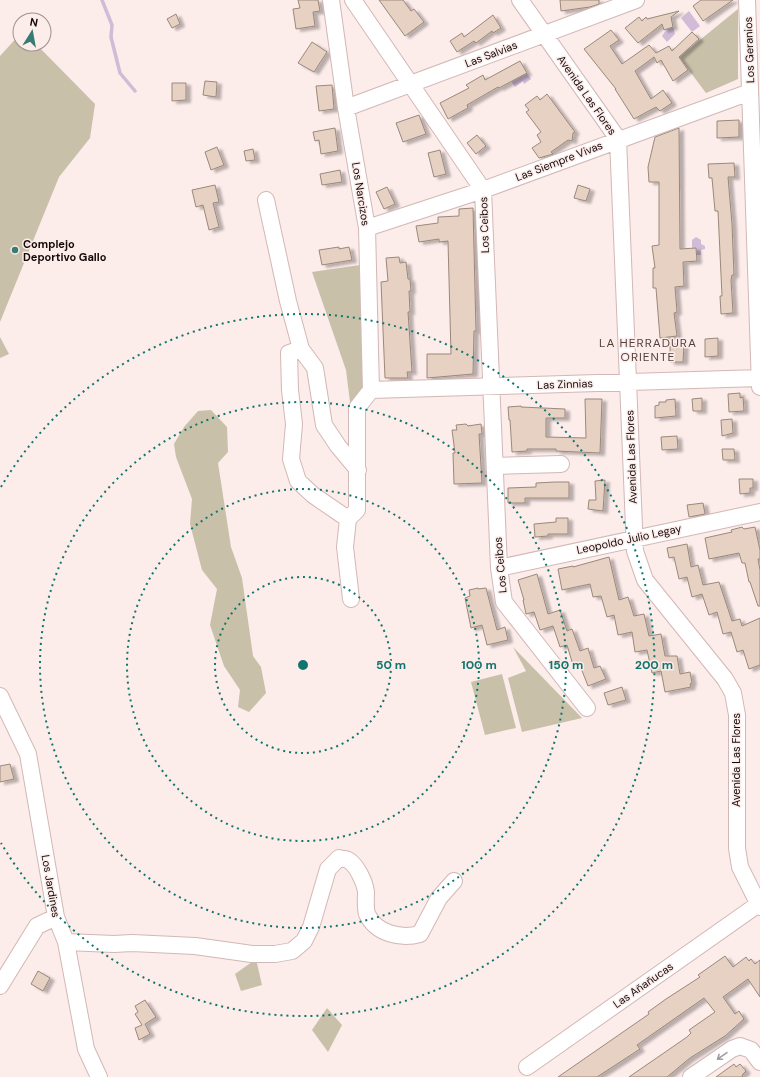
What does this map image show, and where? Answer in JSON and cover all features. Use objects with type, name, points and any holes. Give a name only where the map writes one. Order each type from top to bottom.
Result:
[{"type":"street","name":"Los Narcizos","points":[[331,0],[346,108],[367,228],[371,390]]},
{"type":"street","name":"Los Ceibos","points":[[353,0],[483,190],[490,387],[499,568],[504,602],[587,708]]},
{"type":"street","name":"Avenida Las Flores","points":[[520,0],[618,139],[633,538],[638,563],[645,580],[725,679],[733,693],[737,714],[737,848],[740,867],[759,905]]},
{"type":"street","name":"Las Salvias","points":[[346,108],[636,0]]},
{"type":"street","name":"Los Geranios","points":[[746,0],[760,387]]},
{"type":"street","name":"Las Siempre Vivas","points":[[367,228],[483,190],[618,139],[750,92]]},
{"type":"street","points":[[266,200],[288,301],[301,349],[315,368],[324,425],[338,446],[358,470]]},
{"type":"street","points":[[301,349],[289,353],[290,390],[294,424],[291,460],[298,481],[313,495],[348,519]]},
{"type":"street","name":"Las Zinnias","points":[[371,390],[760,378]]},
{"type":"street","points":[[351,599],[345,547],[348,519],[357,510],[358,408],[371,390]]},
{"type":"street","points":[[495,466],[561,464]]},
{"type":"street","name":"Leopoldo Julio Legay","points":[[499,568],[633,538],[760,512]]},
{"type":"street","name":"Los Jardines","points":[[0,696],[28,754],[56,917],[66,942],[86,1049],[99,1077]]},
{"type":"street","points":[[66,942],[195,946],[252,954],[274,954],[292,951],[304,941],[311,927],[328,869],[339,858],[348,860],[355,867],[361,878],[366,890],[367,912],[374,924],[385,932],[409,937],[420,934],[439,898],[454,881]]},
{"type":"street","name":"Las Añañucas","points":[[527,1067],[759,905]]},
{"type":"street","points":[[0,986],[37,926],[56,917]]},
{"type":"street","points":[[691,1077],[732,1049],[740,1046],[751,1050],[760,1062]]},
{"type":"shaded area","points":[[738,9],[738,79],[706,93],[679,57]]},
{"type":"shaded area","points":[[689,11],[700,26],[692,32],[681,18]]},
{"type":"shaded area","points":[[673,26],[675,34],[667,42],[662,36],[668,27]]},
{"type":"shaded area","name":"Complejo Deportivo Gallo","points":[[12,43],[12,52],[44,52],[95,104],[90,138],[59,177],[0,322],[0,56]]},
{"type":"shaded area","points":[[526,72],[531,79],[524,84],[523,81],[515,87],[511,81]]},
{"type":"shaded area","points":[[696,237],[701,240],[701,244],[705,246],[705,249],[701,250],[701,255],[692,255],[692,240]]},
{"type":"shaded area","points":[[360,265],[367,401],[350,402],[346,370],[312,272]]},
{"type":"shaded area","points":[[0,337],[9,354],[0,358]]},
{"type":"shaded area","points":[[211,410],[227,427],[228,452],[218,463],[231,547],[242,578],[253,656],[261,667],[266,693],[249,712],[238,707],[240,690],[224,666],[210,625],[217,589],[202,570],[190,524],[192,499],[176,457],[174,444],[184,427],[198,411]]},
{"type":"shaded area","points":[[513,647],[582,718],[522,732],[508,678],[526,671]]},
{"type":"shaded area","points":[[502,674],[516,728],[485,735],[471,682]]},
{"type":"shaded area","points":[[256,959],[262,985],[241,991],[235,974]]},
{"type":"shaded area","points":[[327,1008],[342,1025],[328,1052],[312,1030]]},
{"type":"building","points":[[298,0],[318,0],[320,11],[313,12],[315,26],[296,29],[293,9],[300,8]]},
{"type":"building","points":[[379,0],[403,0],[411,11],[414,9],[424,22],[405,36]]},
{"type":"building","points":[[560,0],[599,0],[599,4],[590,7],[561,11]]},
{"type":"building","points":[[701,0],[733,0],[703,21],[693,6]]},
{"type":"building","points":[[679,11],[671,17],[673,27],[664,30],[662,24],[638,43],[625,28],[639,17],[642,21],[646,17],[647,19]]},
{"type":"building","points":[[176,14],[180,24],[172,28],[167,19]]},
{"type":"building","points":[[493,15],[501,28],[493,33],[492,31],[476,43],[474,41],[457,52],[450,41],[462,33],[464,37]]},
{"type":"building","points":[[611,30],[619,40],[610,46],[622,64],[649,45],[656,53],[669,46],[672,51],[692,32],[699,39],[679,57],[688,70],[673,81],[661,60],[657,63],[654,57],[635,71],[651,99],[663,90],[672,103],[660,111],[656,107],[634,119],[616,89],[584,49]]},
{"type":"building","points":[[312,42],[327,52],[314,72],[298,63]]},
{"type":"building","points":[[520,61],[527,73],[499,88],[498,87],[467,105],[468,108],[448,119],[440,103],[469,88],[466,85],[483,75],[485,80]]},
{"type":"building","points":[[205,81],[217,82],[216,97],[203,95]]},
{"type":"building","points":[[172,83],[186,83],[186,100],[172,101]]},
{"type":"building","points":[[332,85],[334,109],[319,111],[316,86]]},
{"type":"building","points":[[547,94],[575,132],[573,133],[572,141],[568,140],[551,152],[553,154],[539,158],[532,148],[541,142],[537,135],[541,132],[526,112],[529,110],[525,105],[537,96],[540,100]]},
{"type":"building","points":[[419,115],[426,134],[403,142],[396,123]]},
{"type":"building","points":[[739,120],[739,137],[717,138],[717,121]]},
{"type":"building","points":[[335,128],[338,151],[321,154],[319,140],[315,141],[313,132]]},
{"type":"building","points":[[679,128],[680,249],[696,248],[697,261],[683,262],[684,286],[675,287],[677,312],[674,313],[677,336],[660,338],[656,288],[653,288],[653,268],[655,268],[652,246],[659,245],[659,182],[649,182],[648,167],[655,137]]},
{"type":"building","points":[[477,135],[486,146],[476,154],[467,143]]},
{"type":"building","points":[[217,147],[224,165],[211,170],[205,152]]},
{"type":"building","points":[[253,149],[255,160],[246,161],[244,151]]},
{"type":"building","points":[[440,150],[446,174],[434,177],[428,153]]},
{"type":"building","points":[[734,163],[735,177],[728,177],[734,275],[732,275],[731,280],[733,313],[721,314],[720,296],[722,296],[718,211],[715,211],[712,178],[709,178],[708,164]]},
{"type":"building","points":[[340,170],[342,182],[322,185],[320,174]]},
{"type":"building","points":[[215,185],[219,202],[213,203],[219,227],[209,230],[203,205],[196,207],[192,190]]},
{"type":"building","points":[[578,185],[590,189],[586,201],[574,198]]},
{"type":"building","points":[[387,187],[395,204],[384,209],[376,192]]},
{"type":"building","points":[[473,208],[476,331],[474,331],[473,374],[427,378],[427,354],[451,354],[448,241],[439,242],[439,239],[419,242],[416,226],[438,223],[438,217],[459,216],[459,209]]},
{"type":"building","points":[[339,247],[339,249],[349,247],[352,260],[322,265],[319,250]]},
{"type":"building","points":[[399,257],[400,263],[406,262],[408,279],[410,279],[410,312],[408,312],[412,372],[407,372],[408,378],[385,378],[381,282],[388,281],[386,258]]},
{"type":"building","points":[[718,338],[718,356],[705,357],[705,339]]},
{"type":"building","points":[[670,344],[684,344],[683,362],[670,362]]},
{"type":"building","points":[[740,393],[740,398],[743,397],[744,411],[729,412],[728,394]]},
{"type":"building","points":[[702,398],[702,411],[693,411],[692,399]]},
{"type":"building","points":[[585,399],[602,399],[600,453],[556,451],[556,449],[527,449],[527,451],[512,452],[508,407],[521,406],[565,409],[565,418],[546,418],[546,437],[586,438]]},
{"type":"building","points":[[675,399],[676,416],[655,418],[655,406],[659,405],[659,402],[666,402],[666,400]]},
{"type":"building","points":[[732,419],[733,433],[722,436],[721,420]]},
{"type":"building","points":[[466,424],[468,426],[481,424],[482,434],[479,434],[482,483],[454,484],[453,453],[455,453],[452,430],[457,430],[456,425]]},
{"type":"building","points":[[677,436],[678,449],[662,450],[661,437]]},
{"type":"building","points":[[722,449],[734,449],[735,460],[723,460]]},
{"type":"building","points":[[739,479],[753,479],[753,488],[750,488],[750,493],[740,494]]},
{"type":"building","points":[[605,480],[603,511],[588,509],[589,500],[596,500],[595,481]]},
{"type":"building","points":[[569,482],[569,498],[525,498],[525,503],[508,503],[508,488],[536,487],[536,483]]},
{"type":"building","points":[[703,503],[705,514],[689,517],[687,505]]},
{"type":"building","points":[[556,518],[568,518],[568,534],[548,534],[548,536],[535,537],[534,524],[556,522]]},
{"type":"building","points":[[742,527],[744,529],[755,527],[760,550],[760,559],[758,559],[760,570],[760,606],[758,606],[749,582],[745,563],[742,563],[739,553],[709,559],[705,538],[732,532],[731,530]]},
{"type":"building","points":[[687,544],[691,567],[698,565],[703,585],[719,582],[732,621],[740,619],[742,626],[760,618],[760,665],[749,669],[743,650],[737,652],[731,632],[723,634],[717,612],[709,615],[702,594],[692,597],[687,577],[679,579],[674,557],[669,558],[667,548]]},
{"type":"building","points":[[609,557],[619,600],[628,597],[634,616],[644,614],[649,636],[661,634],[665,656],[677,656],[680,674],[690,672],[692,683],[690,684],[691,687],[665,692],[661,671],[652,673],[647,650],[635,652],[632,632],[618,635],[614,615],[607,617],[601,596],[593,597],[590,584],[562,590],[558,569],[573,567]]},
{"type":"building","points":[[537,574],[548,614],[560,610],[567,631],[572,629],[580,651],[588,648],[594,668],[600,666],[606,679],[588,686],[579,663],[573,665],[567,645],[560,647],[553,626],[540,630],[534,612],[526,614],[524,600],[518,580]]},
{"type":"building","points":[[486,588],[497,630],[505,627],[508,640],[487,645],[482,625],[471,628],[465,598],[470,596],[469,590]]},
{"type":"building","points":[[622,687],[626,700],[608,705],[604,693]]},
{"type":"building","points":[[10,764],[14,779],[0,782],[0,766]]},
{"type":"building","points":[[725,956],[733,967],[746,957],[749,961],[751,959],[755,964],[760,960],[760,997],[748,979],[723,997],[735,1014],[739,1011],[744,1019],[725,1036],[690,1058],[667,1077],[629,1077],[687,1037],[691,1033],[689,1030],[715,1012],[704,998],[637,1045],[640,1049],[597,1077],[558,1077],[649,1014],[648,1012],[700,977],[698,975]]},
{"type":"building","points":[[38,971],[50,978],[43,991],[31,984]]},
{"type":"building","points":[[145,1000],[156,1017],[145,1024],[150,1034],[139,1040],[135,1028],[142,1025],[135,1014],[138,1012],[135,1006]]},
{"type":"building","points":[[734,1064],[736,1067],[740,1064],[746,1071],[742,1075],[743,1077],[716,1077]]},
{"type":"waterway","points":[[102,0],[112,25],[111,37],[120,73],[135,91]]},
{"type":"place","name":"Complejo Deportivo Gallo","points":[[15,250]]},
{"type":"district","name":"LA HERRADURA ORIENTE","points":[[648,350]]}]
